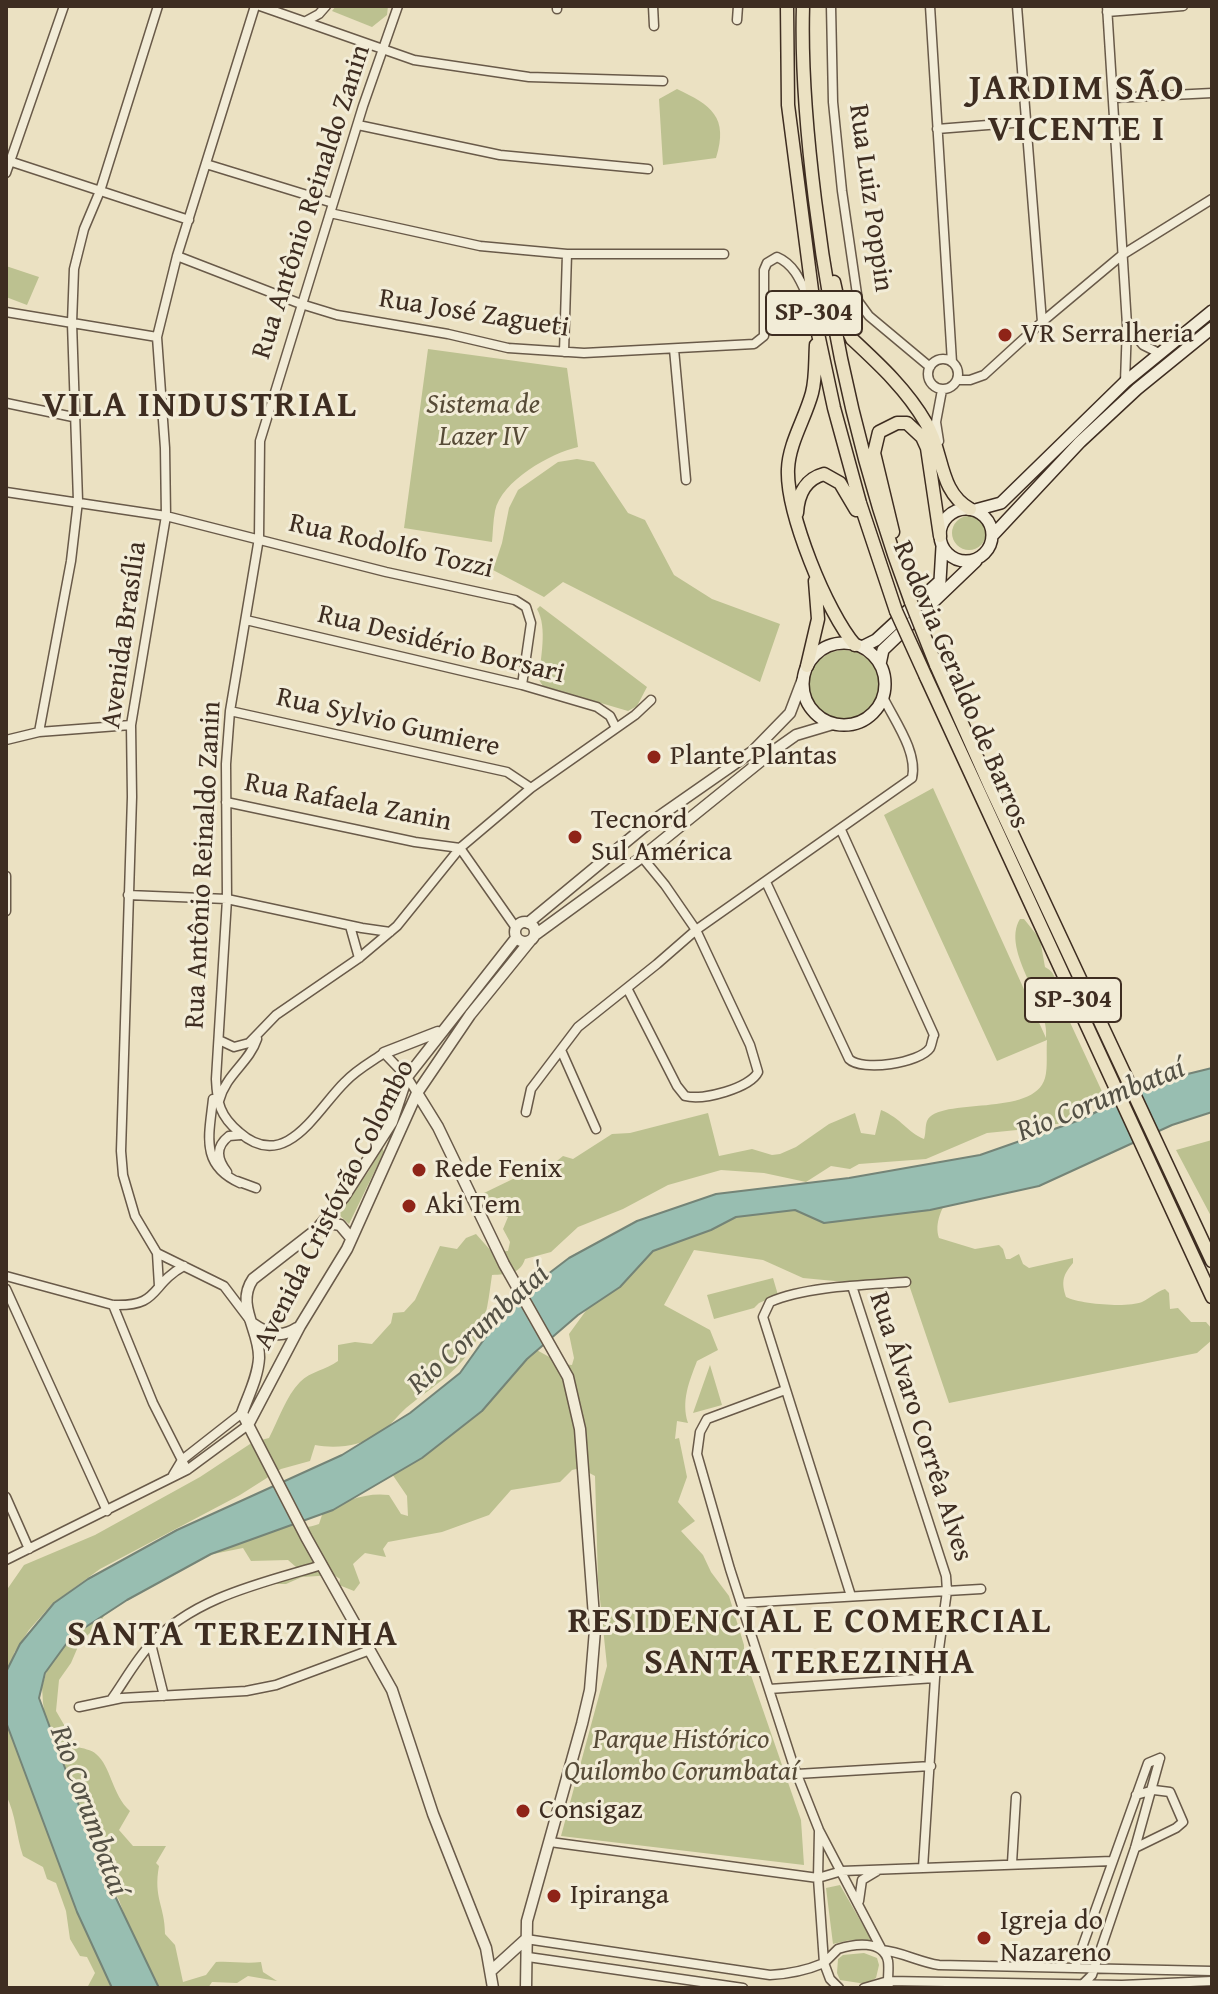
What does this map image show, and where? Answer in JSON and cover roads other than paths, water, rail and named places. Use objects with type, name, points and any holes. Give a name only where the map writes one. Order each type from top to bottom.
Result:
[{"type":"highway","name":"Rodovia Geraldo de Barros","points":[[787,6],[788,105],[814,310],[834,408],[860,503],[896,611],[1212,1297]]},
{"type":"highway","name":"Rodovia Geraldo de Barros","points":[[803,6],[804,87],[823,267],[843,374],[866,468],[910,602],[936,665],[1212,1261]]},
{"type":"highway","points":[[813,187],[846,330],[903,389],[929,426],[949,490],[956,500],[972,509]]},
{"type":"highway","points":[[817,329],[812,392],[791,452],[789,487],[797,520],[835,618],[858,646]]},
{"type":"highway","points":[[910,602],[874,453],[879,432],[889,426],[907,423],[922,437],[931,469],[941,541]]},
{"type":"highway","points":[[797,520],[798,502],[810,481],[824,474],[834,478],[852,502],[886,579]]},
{"type":"highway","points":[[806,671],[818,619],[814,566]]},
{"type":"main road","points":[[858,646],[876,640],[940,581],[940,528],[948,515],[962,509],[1001,503],[1125,382],[1212,311]]},
{"type":"main road","points":[[880,664],[868,650],[858,646],[846,643],[827,647],[812,658],[806,671],[803,686],[809,706],[823,720],[843,726],[864,721],[879,707],[885,685],[880,664],[883,650],[987,552],[993,535],[1080,442],[1137,389],[1212,328]]},
{"type":"main road","points":[[972,509],[988,519],[993,535]]},
{"type":"main road","points":[[941,541],[954,559],[963,562],[979,558]]},
{"type":"street","points":[[6,173],[64,6]]},
{"type":"street","points":[[39,732],[71,561],[78,501],[73,417],[74,269],[84,229],[100,191],[158,6]]},
{"type":"street","points":[[258,6],[414,60],[529,77],[663,81]]},
{"type":"street","name":"Avenida Brasília","points":[[157,1253],[135,1216],[122,1163],[132,797],[131,725],[166,516],[165,448],[157,337],[177,256],[258,6]]},
{"type":"street","points":[[305,21],[319,14],[326,6]]},
{"type":"street","name":"Rua Antônio Reinaldo Zanin","points":[[256,1188],[219,1171],[209,1148],[227,899],[226,802],[230,711],[259,538],[260,441],[398,6]]},
{"type":"street","points":[[653,6],[654,26]]},
{"type":"street","points":[[737,20],[738,6]]},
{"type":"street","name":"Rua Luiz Poppin","points":[[831,6],[833,102],[858,301],[869,316],[930,367]]},
{"type":"street","points":[[930,6],[952,362],[958,370],[958,380]]},
{"type":"street","points":[[1017,6],[1042,322]]},
{"type":"street","points":[[1125,382],[1127,325],[1107,9],[1183,6]]},
{"type":"street","points":[[1113,98],[1212,93]]},
{"type":"street","points":[[937,129],[1026,122]]},
{"type":"street","points":[[358,125],[500,155],[648,169]]},
{"type":"street","points":[[8,160],[189,220]]},
{"type":"street","points":[[206,164],[333,203]]},
{"type":"street","points":[[942,390],[958,380],[984,375],[1122,255],[1212,199]]},
{"type":"street","points":[[330,213],[480,246],[567,254],[724,254]]},
{"type":"street","points":[[564,352],[567,254]]},
{"type":"street","name":"Rua José Zagueti","points":[[177,256],[337,315],[508,348],[564,352],[674,349],[745,346],[760,341],[764,336],[764,270],[777,257],[789,264],[814,310]]},
{"type":"street","points":[[6,312],[157,337]]},
{"type":"street","points":[[1127,325],[1143,345],[1159,353]]},
{"type":"street","points":[[674,349],[686,480]]},
{"type":"street","points":[[942,390],[930,382],[930,367],[942,359],[952,362]]},
{"type":"street","points":[[942,390],[936,422],[942,462]]},
{"type":"street","points":[[6,403],[73,417]]},
{"type":"street","name":"Rua Rodolfo Tozzi","points":[[6,492],[166,516],[386,572],[515,600],[526,607],[531,623],[522,685]]},
{"type":"street","name":"Rua Desidério Borsari","points":[[246,620],[522,685],[597,707],[610,716],[616,728]]},
{"type":"street","points":[[516,933],[521,923],[528,923],[644,827],[753,751],[790,713],[806,671]]},
{"type":"street","points":[[526,1112],[531,1089],[578,1027],[696,930],[912,778],[914,768],[909,749],[883,697]]},
{"type":"street","points":[[440,1032],[384,1053],[347,1079],[308,1127],[293,1139],[280,1144],[265,1145],[242,1135],[218,1106],[228,1079],[276,1015],[359,958],[390,932],[460,848],[531,788],[651,700]]},
{"type":"street","name":"Rua Sylvio Gumiere","points":[[230,711],[507,772],[531,788]]},
{"type":"street","name":"Avenida Cristóvão Colombo","points":[[9,1560],[187,1470],[248,1425],[351,1238],[417,1093],[470,1015],[533,938],[642,857],[796,735],[833,724]]},
{"type":"street","points":[[6,740],[39,732],[131,725]]},
{"type":"street","name":"Rua Rafaela Zanin","points":[[226,802],[415,842],[460,848]]},
{"type":"street","points":[[766,882],[849,1059],[854,1064],[867,1067],[897,1063],[923,1053],[930,1047],[934,1035],[841,830]]},
{"type":"street","points":[[460,848],[522,942],[533,938],[535,929],[528,923]]},
{"type":"street","points":[[627,988],[679,1090],[685,1096],[702,1098],[752,1081],[758,1072],[750,1045],[696,930],[642,857]]},
{"type":"street","points":[[6,876],[6,911]]},
{"type":"street","points":[[128,895],[227,899],[390,932]]},
{"type":"street","points":[[350,926],[359,958]]},
{"type":"street","name":"Avenida Cristóvão Colombo","points":[[242,1413],[258,1363],[252,1323],[245,1304],[247,1288],[253,1279],[298,1246],[323,1222],[352,1186],[398,1108],[407,1077],[516,933]]},
{"type":"street","points":[[219,1040],[239,1047],[257,1037]]},
{"type":"street","points":[[561,1050],[596,1129]]},
{"type":"street","points":[[384,1053],[407,1077],[438,1127],[504,1264],[552,1345],[568,1377],[580,1429],[595,1630],[590,1690],[527,1921],[526,1988]]},
{"type":"street","name":"Rua Antônio Reinaldo Zanin","points":[[216,1079],[218,1106]]},
{"type":"street","points":[[382,1136],[408,1116],[417,1115],[438,1127]]},
{"type":"street","points":[[240,1183],[225,1170],[218,1153],[224,1140],[232,1135],[242,1135]]},
{"type":"street","points":[[323,1222],[340,1225],[351,1238]]},
{"type":"street","points":[[159,1286],[157,1253],[224,1286],[252,1323],[275,1335],[289,1333],[300,1326]]},
{"type":"street","points":[[6,1276],[113,1305],[146,1301],[170,1274],[184,1266]]},
{"type":"street","points":[[851,1596],[763,1321],[767,1305],[790,1296],[852,1286],[906,1282]]},
{"type":"street","name":"Rua Álvaro Corrêa Alves","points":[[852,1286],[946,1576],[947,1591],[935,1678],[923,1868]]},
{"type":"street","points":[[6,1289],[107,1511]]},
{"type":"street","points":[[113,1305],[153,1403],[187,1470]]},
{"type":"street","points":[[785,1390],[707,1419],[700,1432],[697,1454],[741,1603],[797,1774],[819,1830],[888,1959],[888,1984]]},
{"type":"street","points":[[173,1476],[182,1460],[242,1413],[306,1537],[392,1690],[433,1814],[486,1948],[493,1988]]},
{"type":"street","points":[[6,1497],[29,1549]]},
{"type":"street","points":[[110,1701],[151,1644],[183,1617],[218,1599],[322,1565]]},
{"type":"street","points":[[741,1603],[981,1589]]},
{"type":"street","points":[[151,1644],[164,1696]]},
{"type":"street","points":[[79,1707],[110,1701],[246,1691],[276,1685],[370,1650]]},
{"type":"street","points":[[769,1689],[935,1678]]},
{"type":"street","points":[[1075,1967],[1148,1763],[1160,1758],[1135,1848],[1092,1975],[1083,1984]]},
{"type":"street","points":[[797,1774],[931,1766]]},
{"type":"street","points":[[1135,1848],[1183,1822],[1170,1792],[1152,1790],[1136,1795]]},
{"type":"street","points":[[1012,1863],[1016,1797]]},
{"type":"street","points":[[819,1830],[818,1878],[824,1963],[830,1979],[839,1988]]},
{"type":"street","points":[[550,1842],[818,1878],[842,1871],[1112,1861]]},
{"type":"street","points":[[859,1902],[862,1880],[879,1870]]},
{"type":"street","points":[[492,1970],[526,1939]]},
{"type":"street","points":[[526,1939],[770,1975],[795,1974],[824,1963],[838,1949],[845,1947],[873,1946],[939,1965],[1212,1971]]},
{"type":"street","points":[[528,1957],[693,1984],[743,1988]]},
{"type":"street","points":[[864,1988],[888,1984],[1121,1986],[1212,1981]]},
{"type":"water","points":[[1212,1068],[1212,1112],[1172,1125],[1039,1186],[930,1210],[824,1223],[795,1210],[736,1217],[711,1230],[653,1251],[620,1287],[578,1315],[527,1359],[482,1411],[422,1458],[333,1510],[211,1554],[127,1600],[72,1636],[45,1673],[39,1698],[104,1873],[159,1988],[112,1988],[77,1912],[6,1722],[6,1672],[20,1644],[54,1603],[88,1579],[177,1530],[342,1455],[410,1413],[460,1373],[510,1303],[569,1258],[637,1221],[716,1194],[849,1178],[980,1155],[1080,1120],[1159,1081]]},
{"type":"place","name":"VR Serralheria","points":[[1005,335]]},
{"type":"place","name":"Plante Plantas","points":[[654,757]]},
{"type":"place","name":"Tecnord Sul América","points":[[575,837]]},
{"type":"place","name":"Rede Fenix","points":[[419,1170]]},
{"type":"place","name":"Aki Tem","points":[[409,1206]]},
{"type":"place","name":"Consigaz","points":[[523,1811]]},
{"type":"place","name":"Ipiranga","points":[[554,1896]]},
{"type":"place","name":"Igreja do Nazareno","points":[[984,1938]]},
{"type":"district","name":"JARDIM SÃO VICENTE I","points":[[1077,110]]},
{"type":"district","name":"VILA INDUSTRIAL","points":[[200,407]]},
{"type":"district","name":"SANTA TEREZINHA","points":[[233,1636]]},
{"type":"district","name":"RESIDENCIAL E COMERCIAL SANTA TEREZINHA","points":[[810,1644]]},
{"type":"park label","name":"Sistema de Lazer IV","points":[[483,422]]},
{"type":"park label","name":"Parque Histórico Quilombo Corumbataí","points":[[681,1757]]},
{"type":"water label","name":"Rio Corumbataí","points":[[1101,1101]]},
{"type":"water label","name":"Rio Corumbataí","points":[[479,1330]]},
{"type":"water label","name":"Rio Corumbataí","points":[[88,1811]]}]
